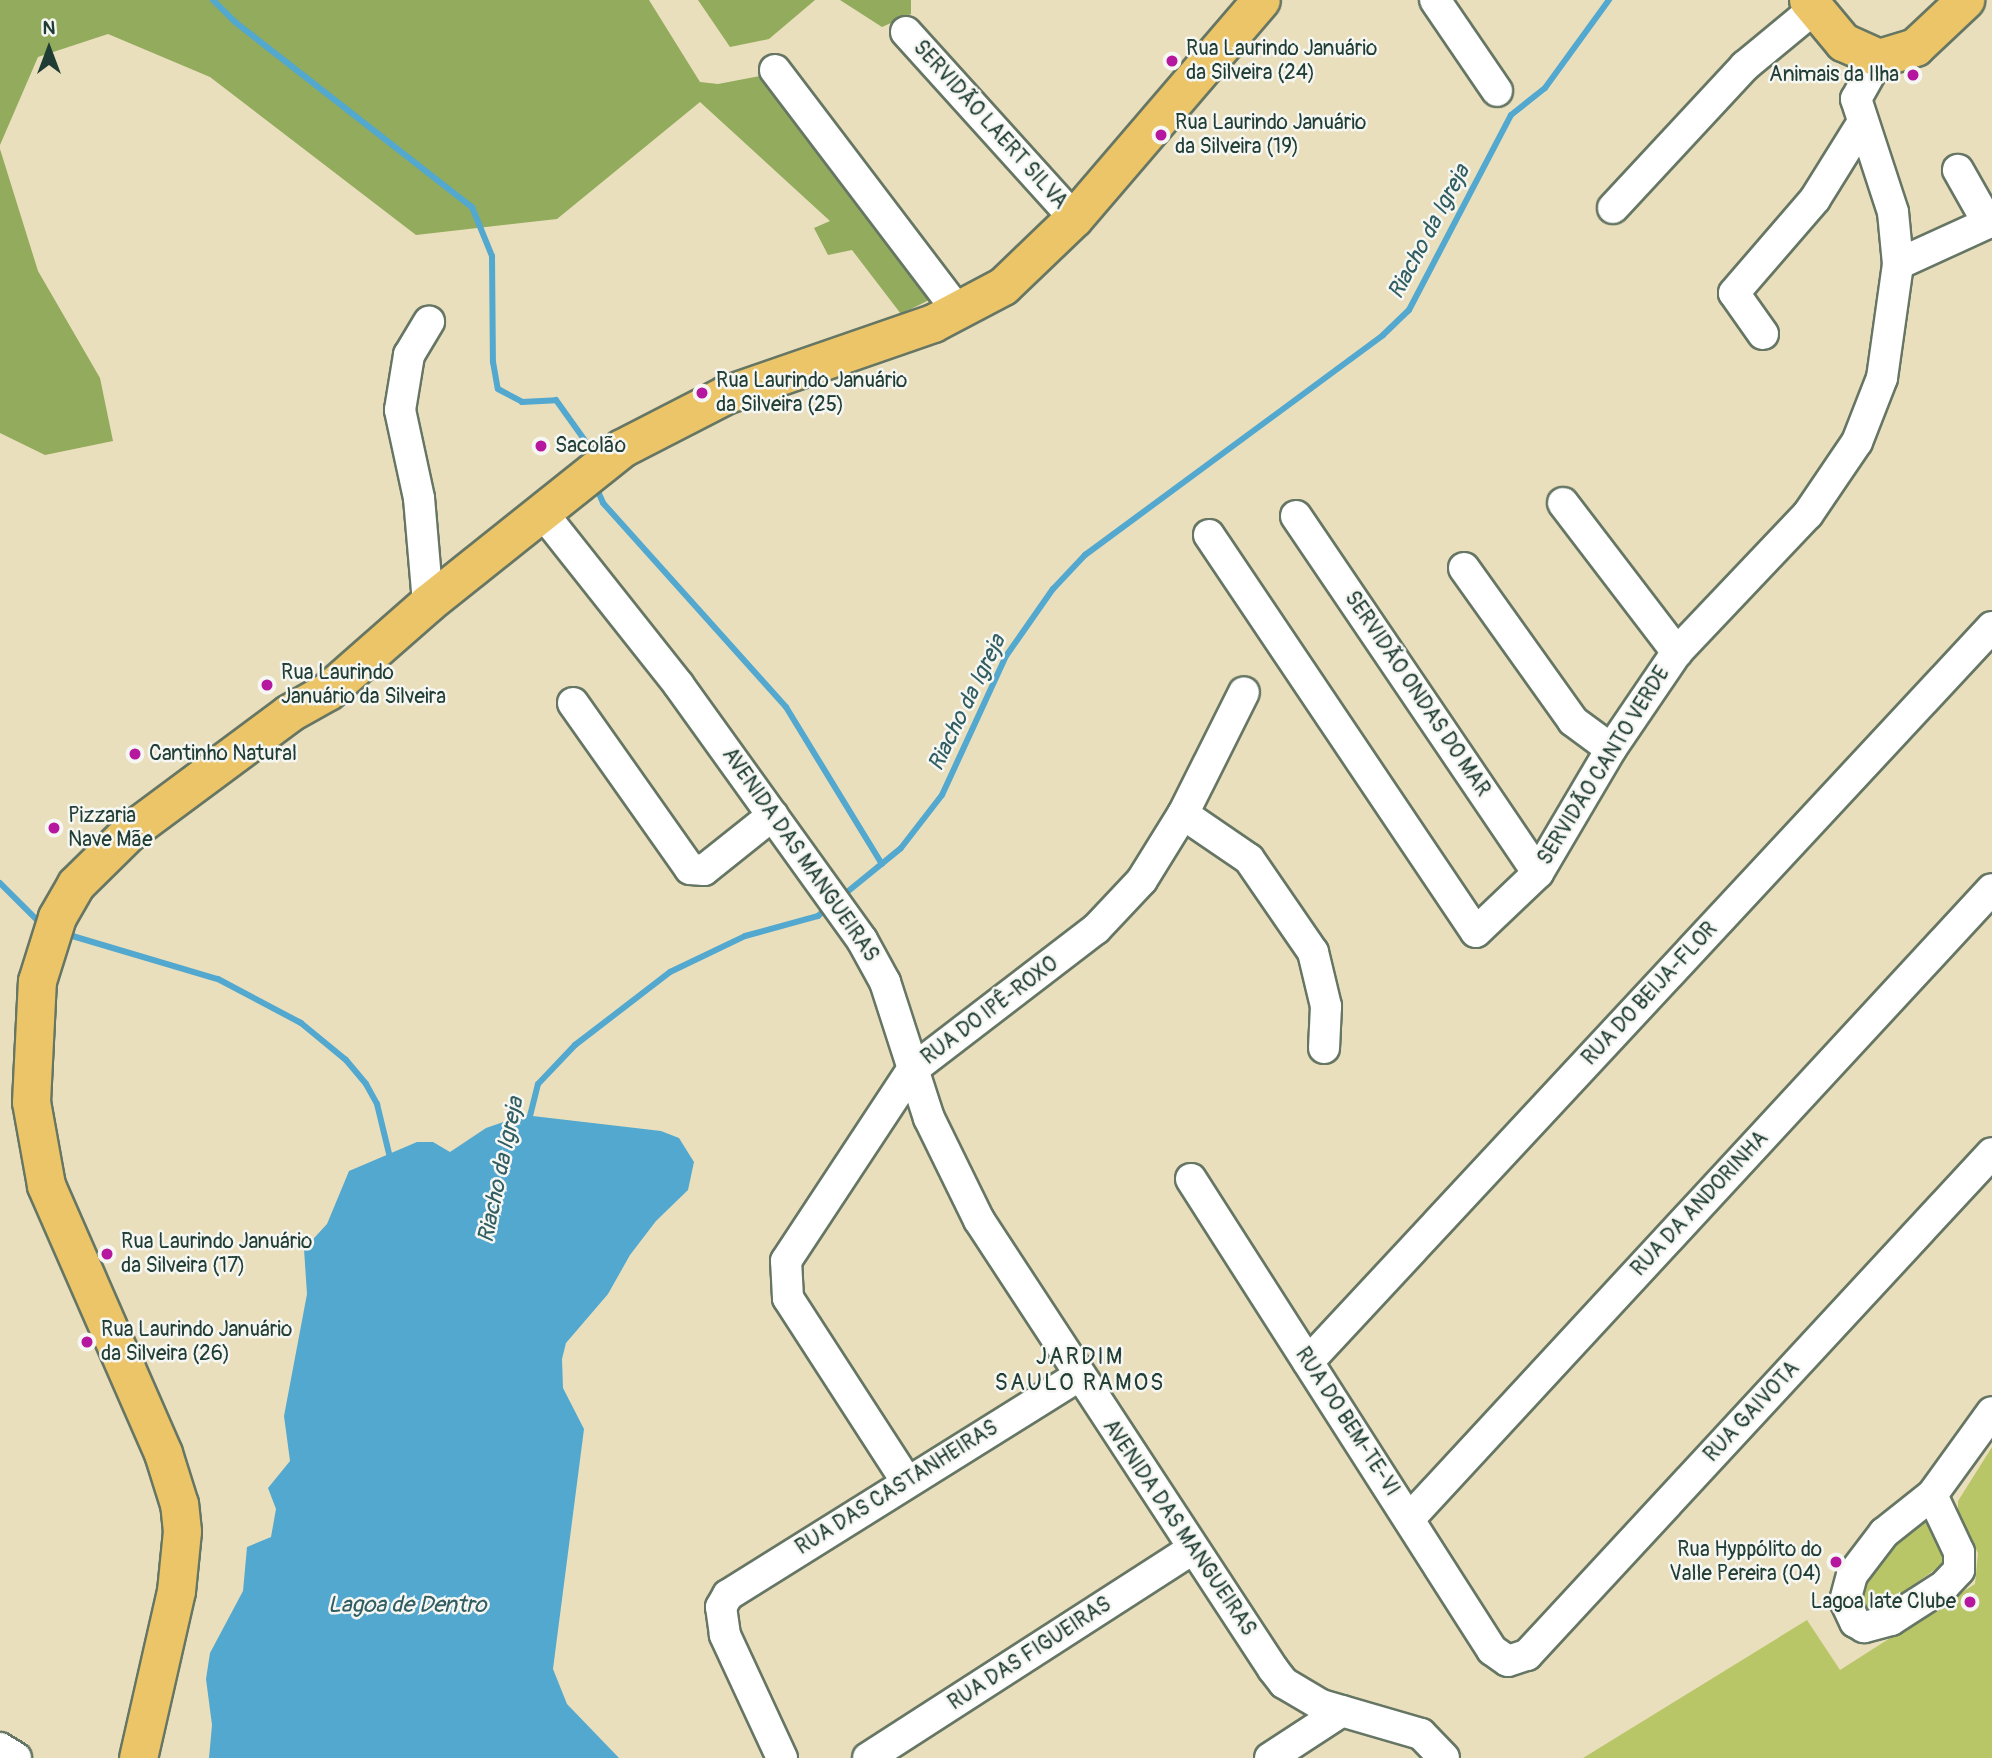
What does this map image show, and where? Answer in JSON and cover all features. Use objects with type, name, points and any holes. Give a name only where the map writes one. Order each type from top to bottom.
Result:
[{"type":"main road","points":[[138,1758],[176,1591],[183,1531],[170,1473],[46,1185],[41,1162],[30,1069],[43,953],[76,884],[101,856],[289,713],[328,691],[428,603],[622,448],[692,410],[959,312],[1003,286],[1074,218],[1261,0]]},
{"type":"main road","points":[[1811,5],[1843,43],[1879,58],[1915,47],[1938,31],[1965,0]]},
{"type":"street","points":[[1435,0],[1497,90]]},
{"type":"street","points":[[1614,208],[1745,66],[1811,5]]},
{"type":"street","name":"SERVIDÃO LAERT SILVA","points":[[905,32],[1074,218]]},
{"type":"street","name":"SERVIDÃO CANTO VERDE","points":[[1209,535],[1476,932],[1538,873],[1611,749],[1677,652],[1808,514],[1857,442],[1889,351],[1898,264],[1893,212],[1861,125],[1856,99],[1879,58]]},
{"type":"street","points":[[775,70],[959,312]]},
{"type":"street","points":[[1763,334],[1734,293],[1810,206],[1861,125]]},
{"type":"street","points":[[1898,264],[1988,223],[1958,170]]},
{"type":"street","points":[[428,603],[419,498],[400,410],[410,355],[429,322]]},
{"type":"street","points":[[1563,503],[1677,652]]},
{"type":"street","name":"AVENIDA DAS MANGUEIRAS","points":[[541,511],[678,684],[862,940],[885,982],[912,1070],[934,1129],[979,1220],[1192,1549],[1284,1683],[1311,1700],[1421,1734],[1444,1758]]},
{"type":"street","name":"SERVIDÃO ONDAS DO MAR","points":[[1296,516],[1538,873]]},
{"type":"street","points":[[1464,568],[1573,721],[1611,749]]},
{"type":"street","name":"RUA DO BEIJA-FLOR","points":[[1308,1362],[1992,627]]},
{"type":"street","name":"RUA DO IPÊ-ROXO","points":[[907,1482],[788,1298],[784,1273],[792,1249],[912,1070],[1056,962],[1123,904],[1183,814],[1244,692]]},
{"type":"street","points":[[573,703],[690,869],[704,870],[773,815]]},
{"type":"street","points":[[1183,814],[1249,859],[1313,952],[1326,1006],[1324,1048]]},
{"type":"street","name":"RUA DA ANDORINHA","points":[[1409,1519],[1992,889]]},
{"type":"street","name":"RUA GAIVOTA","points":[[1508,1661],[1527,1655],[1992,1153]]},
{"type":"street","name":"RUA DO BEM-TE-VI","points":[[1191,1179],[1492,1650],[1508,1661]]},
{"type":"street","name":"RUA DAS CASTANHEIRAS","points":[[782,1758],[725,1635],[721,1607],[743,1582],[1079,1376]]},
{"type":"street","points":[[1932,1495],[1992,1412]]},
{"type":"street","name":"RUA DAS FIGUEIRAS","points":[[868,1758],[1192,1549]]},
{"type":"street","points":[[1270,1758],[1342,1711]]},
{"type":"street","points":[[0,1748],[16,1758]]},
{"type":"green space","points":[[0,0],[649,0],[700,82],[718,84],[765,75],[937,296],[901,314],[852,250],[828,255],[814,228],[830,221],[700,102],[557,219],[416,235],[210,77],[108,34],[38,57],[0,145]]},
{"type":"green space","points":[[698,0],[815,0],[769,39],[730,47]]},
{"type":"green space","points":[[840,0],[911,0],[911,14],[882,27]]},
{"type":"green space","points":[[0,149],[38,271],[100,378],[113,441],[45,455],[0,433]]},
{"type":"green space","name":"Lagoa Iate Clube","points":[[1992,1447],[1992,1758],[1583,1758],[1807,1620],[1840,1670],[1975,1584],[1978,1553],[1958,1516],[1958,1501]]},
{"type":"green space","points":[[1925,1516],[1945,1557],[1943,1564],[1903,1592],[1865,1609],[1860,1606],[1864,1578],[1876,1557]]},
{"type":"water","name":"Lagoa de Dentro","points":[[524,1115],[661,1131],[679,1138],[694,1162],[688,1190],[656,1221],[630,1255],[608,1294],[566,1343],[562,1359],[563,1388],[584,1429],[553,1669],[567,1704],[619,1758],[209,1758],[212,1725],[206,1679],[210,1653],[243,1591],[247,1547],[271,1537],[276,1509],[268,1488],[290,1461],[284,1416],[307,1294],[304,1249],[327,1224],[349,1171],[417,1142],[433,1142],[450,1152],[486,1128]]},
{"type":"waterway","points":[[213,0],[235,22],[472,207],[492,256],[493,362],[498,389],[522,402],[556,400],[591,449]]},
{"type":"waterway","name":"Riacho da Igreja","points":[[841,897],[901,848],[942,795],[1006,656],[1053,589],[1085,555],[1383,335],[1409,310],[1511,115],[1545,88],[1609,0]]},
{"type":"waterway","points":[[596,487],[603,503],[786,707],[882,864]]},
{"type":"waterway","points":[[0,883],[38,921]]},
{"type":"waterway","name":"Riacho da Igreja","points":[[528,1124],[538,1084],[575,1045],[670,972],[745,936],[818,916],[829,906]]},
{"type":"waterway","points":[[69,935],[218,979],[301,1023],[346,1060],[366,1084],[377,1104],[391,1162]]},
{"type":"place","name":"Rua Laurindo Januário da Silveira (24)","points":[[1172,61]]},
{"type":"place","name":"Animais da Ilha","points":[[1913,75]]},
{"type":"place","name":"Rua Laurindo Januário da Silveira (19)","points":[[1161,135]]},
{"type":"place","name":"Rua Laurindo Januário da Silveira (25)","points":[[702,393]]},
{"type":"place","name":"Sacolão","points":[[541,446]]},
{"type":"place","name":"Rua Laurindo Januário da Silveira","points":[[267,685]]},
{"type":"place","name":"Cantinho Natural","points":[[135,754]]},
{"type":"place","name":"Pizzaria Nave Mãe","points":[[54,828]]},
{"type":"place","name":"Rua Laurindo Januário da Silveira (17)","points":[[107,1254]]},
{"type":"place","name":"Rua Laurindo Januário da Silveira (26)","points":[[87,1342]]},
{"type":"place","name":"Rua Hyppólito do Valle Pereira (04)","points":[[1836,1562]]},
{"type":"place","name":"Lagoa Iate Clube","points":[[1970,1602]]},
{"type":"district","name":"JARDIM SAULO RAMOS","points":[[1080,1370]]}]
